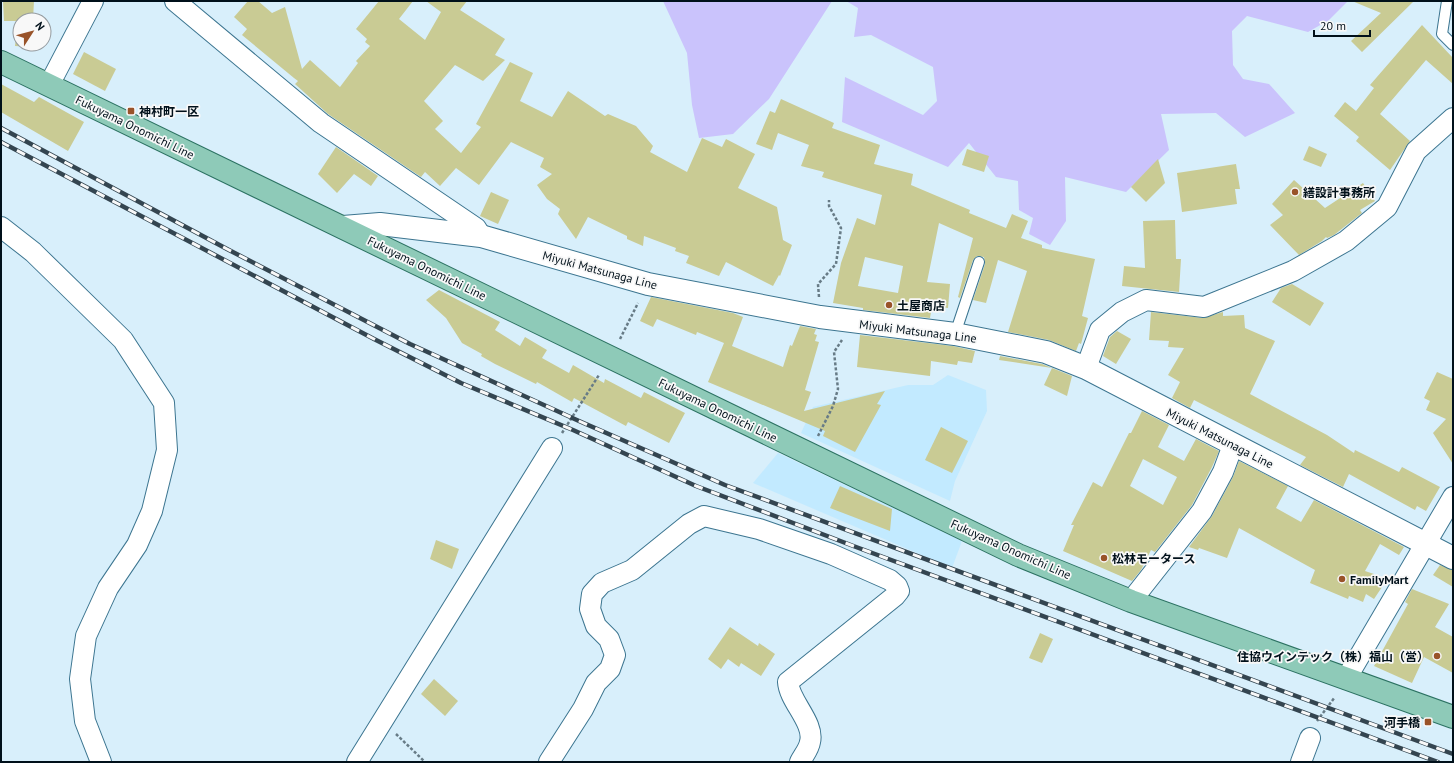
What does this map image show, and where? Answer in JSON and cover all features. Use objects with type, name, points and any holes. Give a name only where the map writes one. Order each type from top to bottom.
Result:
[{"type":"main road","name":"Fukuyama Onomichi Line","points":[[1,62],[1018,555],[1131,601],[1453,717]]},
{"type":"main road","name":"Miyuki Matsunaga Line","points":[[343,227],[380,224],[481,236],[648,284],[853,323],[954,334],[1046,352],[1086,368],[1232,445],[1453,558]]},
{"type":"street","points":[[49,85],[93,1]]},
{"type":"street","points":[[175,1],[321,123],[476,228],[481,236]]},
{"type":"street","points":[[1086,368],[1100,330],[1122,312],[1146,300],[1204,307],[1293,271],[1346,241],[1387,207],[1416,151],[1453,118]]},
{"type":"street","points":[[1,227],[33,252],[123,340],[164,403],[168,450],[152,511],[137,545],[108,588],[86,636],[80,679],[85,721],[101,762]]},
{"type":"street","points":[[1131,601],[1202,511],[1223,472],[1232,445]]},
{"type":"street","points":[[357,762],[552,448]]},
{"type":"street","points":[[1346,679],[1453,497]]},
{"type":"street","points":[[549,762],[583,709],[596,683],[610,669],[616,654],[609,639],[596,626],[590,609],[592,594],[602,583],[632,570],[689,524],[704,516],[759,530],[831,554],[890,580],[897,586],[899,591],[895,596],[788,682],[789,690],[807,722],[810,734],[810,742],[800,762]]},
{"type":"street","points":[[1301,762],[1310,738]]},
{"type":"lane","points":[[1447,1],[1442,34],[1453,45]]},
{"type":"lane","points":[[954,334],[978,262]]},
{"type":"path","points":[[820,317],[818,284],[836,264],[841,228],[829,206],[829,200]]},
{"type":"path","points":[[552,448],[610,358],[648,284]]},
{"type":"path","points":[[808,454],[833,406],[838,389],[834,352],[853,323]]},
{"type":"path","points":[[382,722],[425,762]]},
{"type":"shaded area","points":[[663,1],[832,1],[769,99],[733,134],[699,138],[692,105],[687,53]]},
{"type":"shaded area","points":[[846,1],[1348,1],[1329,20],[1308,32],[1247,16],[1232,31],[1233,65],[1243,79],[1269,84],[1295,113],[1245,137],[1216,113],[1161,114],[1169,150],[1126,192],[1065,177],[1066,221],[1050,245],[1029,234],[1033,218],[1019,210],[1018,181],[996,177],[969,143],[948,167],[842,122],[845,77],[923,115],[937,101],[933,67],[871,35],[854,37],[858,8]]},
{"type":"shaded area","points":[[948,375],[986,390],[987,411],[955,481],[950,501],[801,433],[813,407],[908,385],[933,385]]},
{"type":"shaded area","points":[[778,453],[962,541],[952,568],[753,483]]},
{"type":"building","points":[[3,1],[34,1],[33,12],[12,12],[12,21],[4,21]]},
{"type":"building","points":[[248,1],[258,1],[272,13],[285,7],[302,69],[310,60],[340,87],[358,63],[356,61],[370,46],[365,42],[367,39],[356,29],[379,1],[413,1],[399,19],[425,40],[441,12],[426,1],[467,1],[460,10],[505,39],[495,55],[505,60],[483,81],[455,65],[424,101],[443,121],[435,129],[461,153],[481,127],[476,124],[510,62],[533,73],[520,101],[552,117],[568,91],[605,116],[608,114],[636,126],[653,146],[650,152],[687,172],[702,138],[722,147],[726,139],[755,154],[738,188],[777,207],[783,240],[792,245],[780,276],[779,275],[773,286],[726,262],[719,276],[686,263],[689,256],[675,251],[676,248],[644,236],[643,246],[627,239],[627,236],[588,217],[576,239],[558,214],[560,209],[547,199],[537,185],[552,174],[540,167],[544,158],[511,142],[479,185],[456,168],[440,186],[425,172],[421,177],[328,114],[295,84],[298,81],[242,35],[247,29],[234,17]]},
{"type":"building","points":[[1352,1],[1414,1],[1362,52],[1351,41],[1381,13]]},
{"type":"building","points":[[1422,25],[1453,58],[1453,84],[1426,60],[1380,114],[1410,141],[1390,170],[1356,141],[1359,137],[1334,116],[1345,102],[1356,111],[1374,88],[1370,85]]},
{"type":"building","points":[[84,52],[116,69],[105,91],[73,74]]},
{"type":"building","points":[[1,84],[34,102],[39,97],[84,122],[68,151],[1,112]]},
{"type":"building","points":[[781,99],[834,123],[832,128],[880,145],[874,164],[913,174],[911,185],[970,210],[969,213],[1006,228],[1012,214],[1028,221],[1021,238],[1042,245],[1042,248],[1095,259],[1082,316],[1088,318],[1081,344],[1079,343],[1076,351],[1049,340],[1008,332],[1027,271],[998,260],[986,303],[973,300],[985,264],[984,257],[977,256],[973,260],[960,298],[958,297],[973,238],[939,223],[927,282],[950,284],[948,308],[932,306],[930,318],[863,310],[863,308],[833,303],[841,263],[857,218],[875,225],[882,195],[822,177],[824,172],[801,166],[809,145],[778,133],[772,150],[756,144],[770,111],[775,113]],"holes":[[[865,257],[903,266],[898,293],[858,286]]]},
{"type":"building","points":[[1309,146],[1327,154],[1321,167],[1303,160]]},
{"type":"building","points":[[336,147],[378,176],[371,186],[354,174],[337,193],[318,174]]},
{"type":"building","points":[[967,149],[989,156],[984,172],[962,165]]},
{"type":"building","points":[[1158,159],[1165,183],[1146,202],[1131,187]]},
{"type":"building","points":[[1236,164],[1240,189],[1235,189],[1237,204],[1182,212],[1177,173]]},
{"type":"building","points":[[1294,180],[1325,208],[1363,183],[1375,201],[1360,210],[1362,213],[1334,235],[1327,238],[1326,237],[1299,255],[1270,225],[1283,215],[1272,204]]},
{"type":"building","points":[[491,192],[509,200],[498,224],[480,216]]},
{"type":"building","points":[[1175,220],[1176,259],[1181,259],[1179,292],[1122,286],[1124,266],[1145,268],[1143,221]]},
{"type":"building","points":[[1292,284],[1324,303],[1310,326],[1272,302],[1281,288]]},
{"type":"building","points":[[439,290],[500,322],[495,330],[520,346],[525,337],[547,350],[542,358],[569,373],[573,365],[604,383],[605,379],[641,398],[644,392],[685,413],[669,443],[628,422],[626,426],[574,398],[572,402],[537,382],[536,384],[481,356],[482,354],[462,343],[446,318],[426,300]]},
{"type":"building","points":[[651,297],[733,313],[743,317],[732,346],[783,367],[790,345],[792,346],[800,326],[816,329],[814,334],[817,335],[815,341],[819,342],[805,390],[811,392],[804,411],[885,391],[877,404],[881,405],[855,452],[823,436],[825,431],[708,382],[724,343],[697,332],[696,335],[657,319],[653,327],[640,321]]},
{"type":"building","points":[[1151,312],[1203,318],[1223,312],[1223,316],[1244,315],[1245,328],[1275,341],[1250,394],[1327,435],[1354,453],[1355,450],[1399,472],[1402,467],[1440,487],[1426,511],[1417,506],[1415,510],[1349,474],[1343,487],[1300,465],[1306,457],[1194,400],[1190,408],[1172,398],[1180,382],[1168,375],[1184,348],[1168,347],[1169,341],[1149,340]]},
{"type":"building","points":[[1117,331],[1131,339],[1116,364],[1103,356],[1110,337]]},
{"type":"building","points":[[860,335],[953,346],[975,351],[972,363],[958,361],[957,365],[931,361],[930,376],[857,367]]},
{"type":"building","points":[[1000,356],[1042,364],[1052,368],[999,360]]},
{"type":"building","points":[[1052,368],[1072,376],[1067,396],[1044,385]]},
{"type":"building","points":[[1437,372],[1453,379],[1453,464],[1433,433],[1446,419],[1426,410],[1430,401],[1424,398]]},
{"type":"building","points":[[1142,411],[1169,425],[1158,447],[1184,461],[1196,439],[1219,451],[1192,505],[1155,552],[1151,550],[1141,570],[1132,581],[1063,551],[1074,525],[1071,525],[1093,482],[1102,487],[1129,433],[1131,433]],"holes":[[[1143,459],[1177,477],[1163,505],[1130,486]]]},
{"type":"building","points":[[941,427],[968,441],[952,473],[925,460]]},
{"type":"building","points":[[1239,461],[1288,486],[1276,508],[1301,522],[1314,500],[1404,547],[1399,555],[1380,544],[1365,571],[1374,574],[1372,580],[1382,587],[1374,599],[1366,594],[1363,602],[1349,596],[1348,599],[1310,583],[1315,570],[1239,528],[1227,558],[1199,548],[1198,550],[1189,547],[1212,516],[1233,477]]},
{"type":"building","points":[[840,486],[892,509],[890,531],[830,508]]},
{"type":"building","points":[[436,540],[459,549],[452,569],[430,559]]},
{"type":"building","points":[[1440,565],[1453,570],[1453,587],[1433,575]]},
{"type":"building","points":[[1412,589],[1449,604],[1435,627],[1453,637],[1453,673],[1424,657],[1412,683],[1374,666],[1408,604],[1405,602]]},
{"type":"building","points":[[730,627],[758,646],[759,643],[775,654],[761,676],[741,663],[739,667],[728,659],[721,669],[708,659]]},
{"type":"building","points":[[1040,633],[1053,639],[1042,663],[1029,658]]},
{"type":"building","points":[[434,679],[458,701],[445,716],[421,694]]},
{"type":"railway","points":[[1,128],[227,249],[410,344],[579,421],[725,485],[1453,754]]},
{"type":"railway","points":[[1,142],[374,339],[461,383],[573,430],[696,486],[856,547],[1438,762]]},
{"type":"place","name":"神村町一区","points":[[131,111]]},
{"type":"place","name":"繕設計事務所","points":[[1295,192]]},
{"type":"place","name":"土屋商店","points":[[889,305]]},
{"type":"place","name":"松林モータース","points":[[1104,558]]},
{"type":"place","name":"FamilyMart","points":[[1342,579]]},
{"type":"place","name":"住協ウインテック（株）福山（営）","points":[[1437,656]]},
{"type":"place","name":"河手橋","points":[[1428,722]]}]
